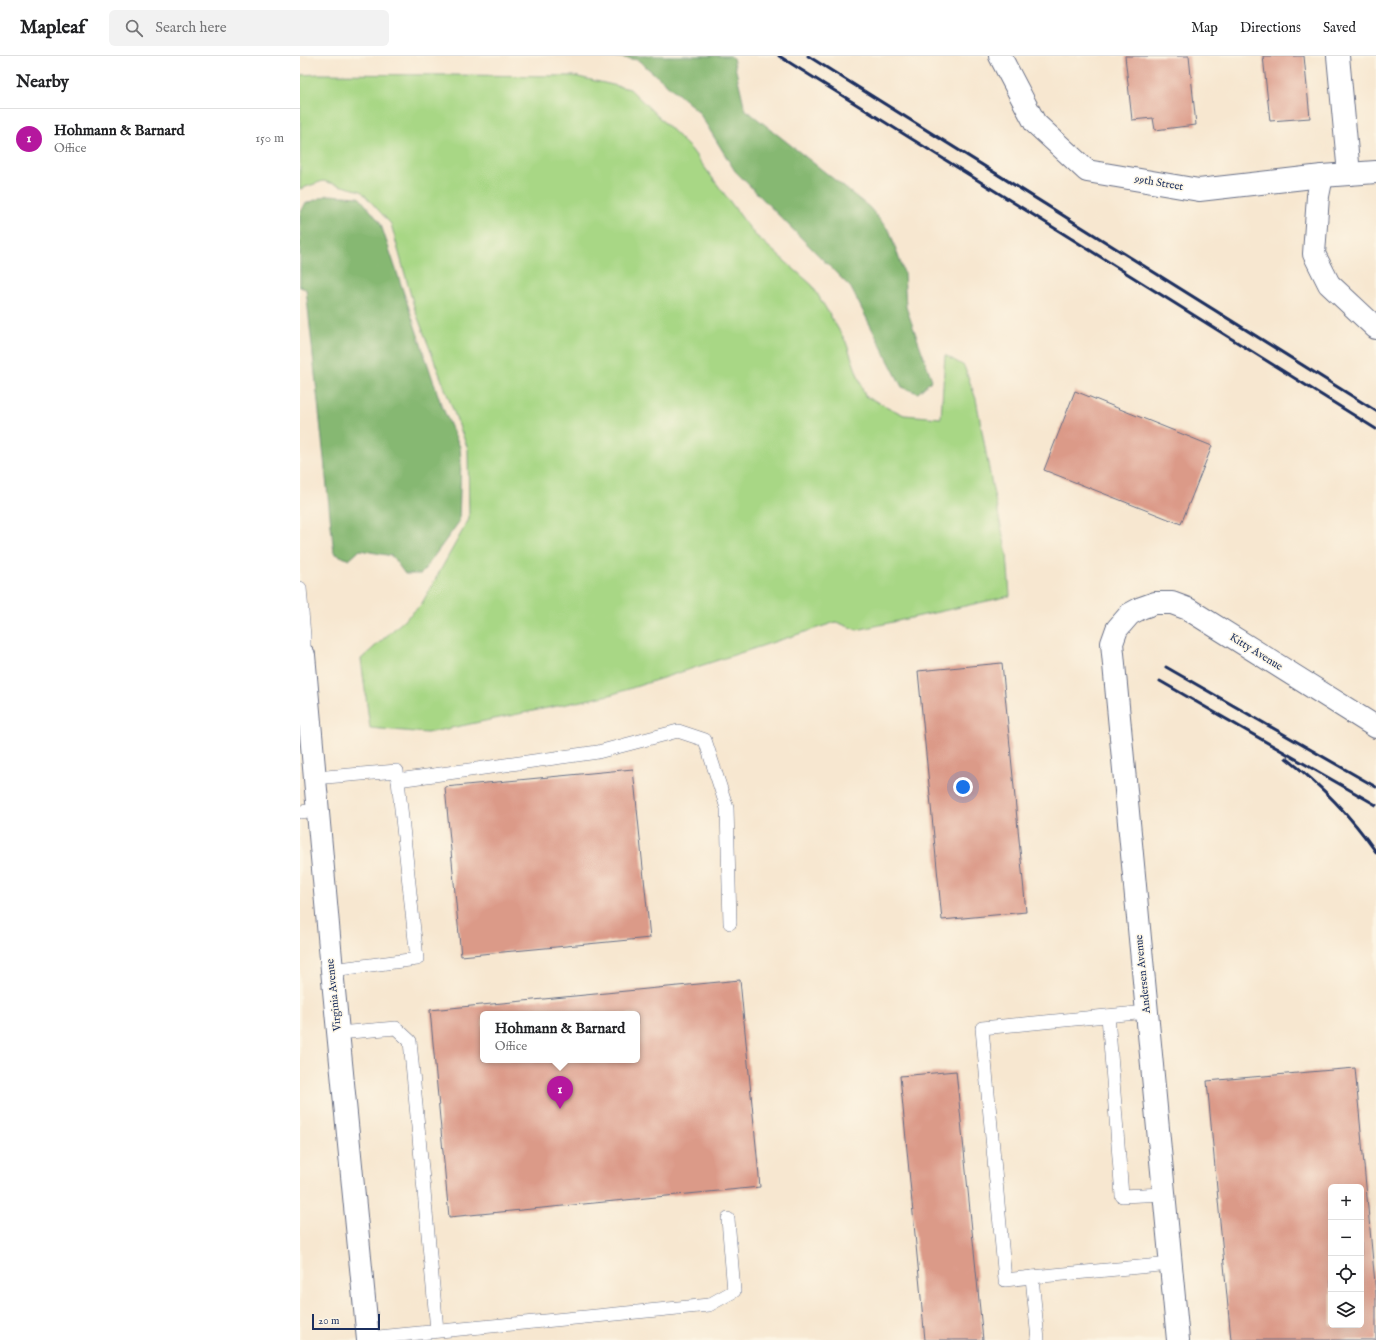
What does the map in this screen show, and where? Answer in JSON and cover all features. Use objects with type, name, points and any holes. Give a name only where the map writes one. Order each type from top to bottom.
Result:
[{"type":"street","name":"99th Street","points":[[1000,56],[1035,123],[1087,171],[1198,190],[1322,176],[1376,172]]},
{"type":"street","points":[[1338,56],[1349,174]]},
{"type":"street","points":[[1322,176],[1318,196],[1314,254],[1329,284],[1376,328]]},
{"type":"street","name":"Kitty Avenue","points":[[1130,614],[1155,603],[1172,603],[1188,610],[1376,727]]},
{"type":"street","name":"Andersen Avenue","points":[[1130,614],[1117,629],[1112,643],[1112,660],[1178,1340]]},
{"type":"street","name":"Virginia Avenue","points":[[302,655],[314,778],[309,811],[332,970],[368,1339]]},
{"type":"lane","points":[[300,588],[304,636],[302,655]]},
{"type":"lane","points":[[398,780],[598,752],[678,731],[705,740],[727,808],[730,923]]},
{"type":"lane","points":[[314,778],[398,770],[418,959],[332,970]]},
{"type":"lane","points":[[1146,1012],[982,1028],[1005,1280],[1171,1264]]},
{"type":"lane","points":[[1108,1016],[1122,1196],[1164,1194]]},
{"type":"lane","points":[[338,1033],[396,1028],[410,1041],[437,1330]]},
{"type":"lane","points":[[368,1339],[437,1330],[709,1304],[734,1290],[728,1219]]},
{"type":"lane","points":[[1032,1277],[1038,1340]]},
{"type":"green space","points":[[611,56],[730,56],[733,58],[745,109],[869,207],[890,232],[904,273],[906,307],[932,380],[918,393],[902,387],[851,288],[735,171],[698,111],[638,60]]},
{"type":"green space","points":[[300,75],[574,76],[630,89],[691,149],[754,234],[812,285],[846,342],[865,396],[904,415],[941,418],[945,355],[964,366],[976,399],[1007,554],[1010,596],[857,630],[836,622],[610,695],[427,733],[370,728],[361,659],[421,605],[469,519],[468,449],[415,310],[391,224],[361,191],[323,181],[300,189]]},
{"type":"green space","points":[[328,195],[359,197],[380,222],[441,404],[460,447],[459,522],[421,574],[405,574],[392,556],[360,550],[349,560],[334,553],[306,289],[300,287],[300,214],[305,204]]},
{"type":"building","points":[[1125,56],[1189,56],[1196,125],[1155,130],[1153,118],[1132,120]]},
{"type":"building","points":[[1263,56],[1304,56],[1310,118],[1270,121]]},
{"type":"building","points":[[1075,391],[1212,446],[1181,524],[1044,470]]},
{"type":"building","points":[[1002,663],[1026,912],[942,920],[918,671]]},
{"type":"building","points":[[633,769],[650,938],[461,956],[445,787]]},
{"type":"building","points":[[740,980],[760,1187],[449,1217],[430,1010]]},
{"type":"building","points":[[1355,1068],[1376,1294],[1376,1340],[1231,1340],[1207,1081]]},
{"type":"building","points":[[956,1071],[983,1340],[925,1340],[900,1076]]},
{"type":"railway","points":[[779,56],[1376,429]]},
{"type":"railway","points":[[808,56],[1376,411]]},
{"type":"railway","points":[[1166,667],[1376,787]]},
{"type":"railway","points":[[1160,681],[1376,805]]},
{"type":"railway","points":[[1286,758],[1335,802],[1376,852]]},
{"type":"place","name":"Hohmann & Barnard","points":[[560,1109]]}]
